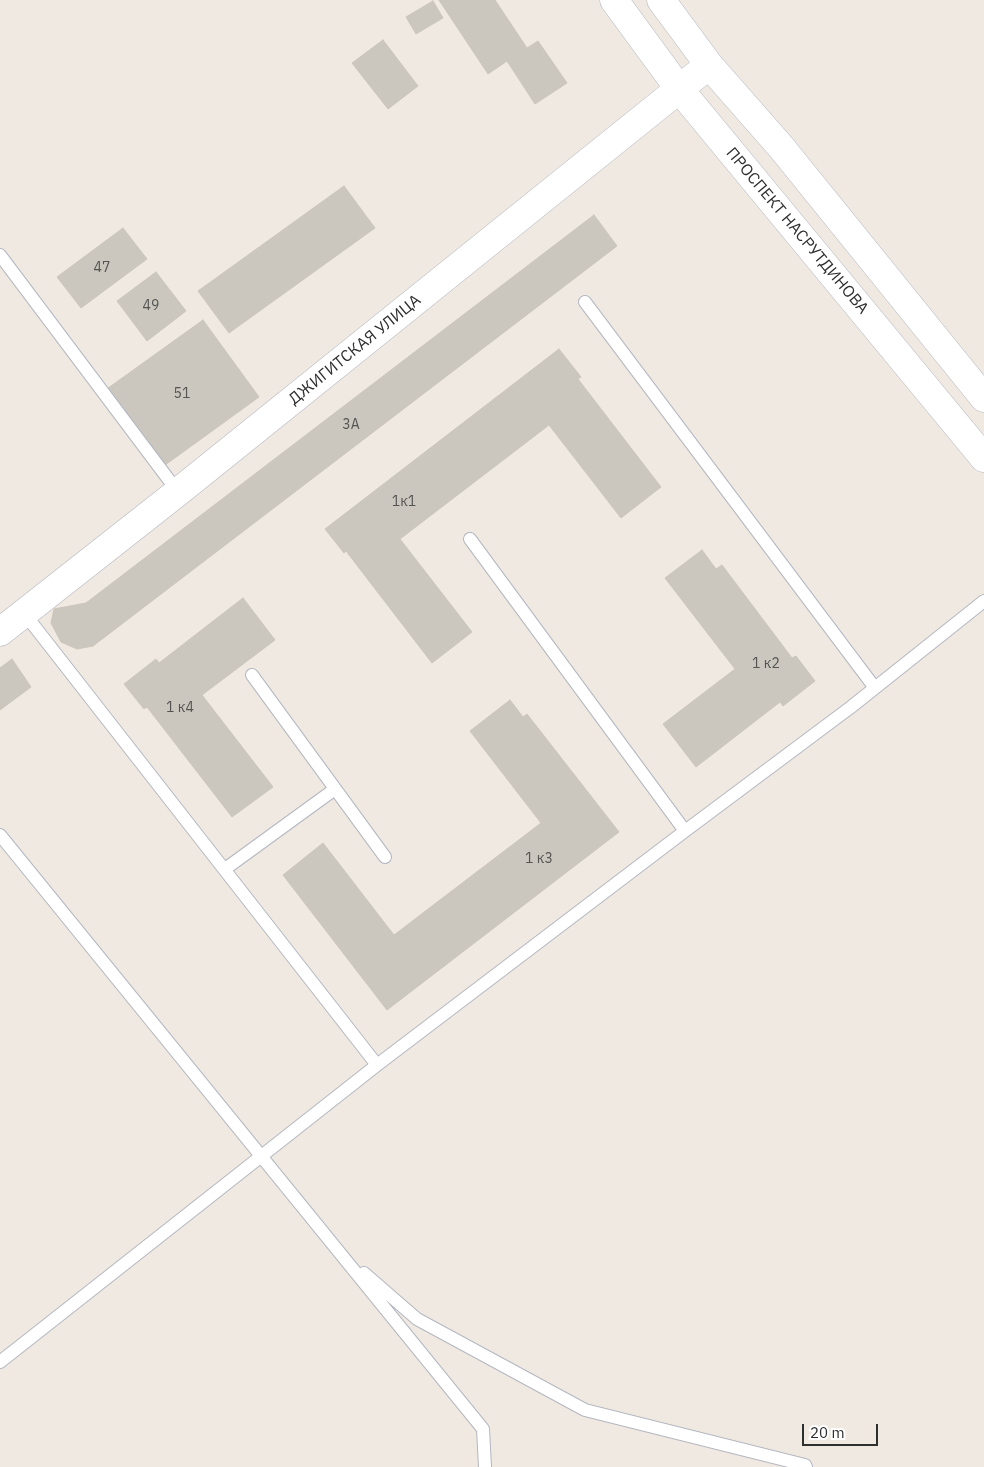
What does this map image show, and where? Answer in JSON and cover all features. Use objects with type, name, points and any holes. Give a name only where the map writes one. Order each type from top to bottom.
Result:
[{"type":"main road","name":"ПРОСПЕКТ НАСРУТДИНОВА","points":[[614,0],[680,90],[984,458]]},
{"type":"main road","points":[[661,0],[709,65],[781,147],[984,398]]},
{"type":"main road","name":"ДЖИГИТСКАЯ УЛИЦА","points":[[0,632],[178,492],[709,65]]},
{"type":"lane","points":[[0,255],[178,492]]},
{"type":"lane","points":[[585,302],[875,688]]},
{"type":"lane","points":[[470,539],[685,831]]},
{"type":"lane","points":[[0,1362],[377,1065],[875,688],[984,601]]},
{"type":"lane","points":[[24,613],[377,1065]]},
{"type":"lane","points":[[252,675],[385,857]]},
{"type":"lane","points":[[225,868],[336,789]]},
{"type":"lane","points":[[0,835],[483,1429],[485,1467]]},
{"type":"lane","points":[[337,1250],[417,1319],[585,1410],[805,1465],[806,1467]]},
{"type":"building","points":[[439,0],[495,0],[527,48],[538,41],[567,83],[535,104],[507,61],[488,74]]},
{"type":"building","points":[[433,1],[443,18],[416,34],[406,17]]},
{"type":"building","points":[[383,40],[418,86],[388,109],[352,63]]},
{"type":"building","points":[[344,186],[375,228],[229,333],[198,291]]},
{"type":"building","points":[[594,215],[617,246],[93,646],[77,649],[61,642],[51,623],[54,609],[86,603]]},
{"type":"building","points":[[123,228],[147,259],[81,308],[57,277]]},
{"type":"building","points":[[156,272],[186,311],[147,341],[117,301]]},
{"type":"building","points":[[203,320],[259,397],[161,468],[104,391]]},
{"type":"building","points":[[559,349],[581,377],[578,379],[661,487],[621,518],[549,425],[400,539],[472,632],[432,663],[346,551],[344,553],[325,529]]},
{"type":"building","points":[[702,550],[716,569],[722,565],[792,658],[796,656],[815,681],[783,706],[780,702],[696,767],[663,724],[735,669],[665,578]]},
{"type":"building","points":[[243,598],[275,640],[202,695],[273,787],[232,817],[147,707],[144,709],[124,684],[156,659],[159,663]]},
{"type":"building","points":[[12,659],[31,687],[0,710],[0,668]]},
{"type":"building","points":[[510,700],[523,717],[527,714],[619,832],[387,1010],[283,875],[323,843],[394,935],[541,823],[470,731]]}]
